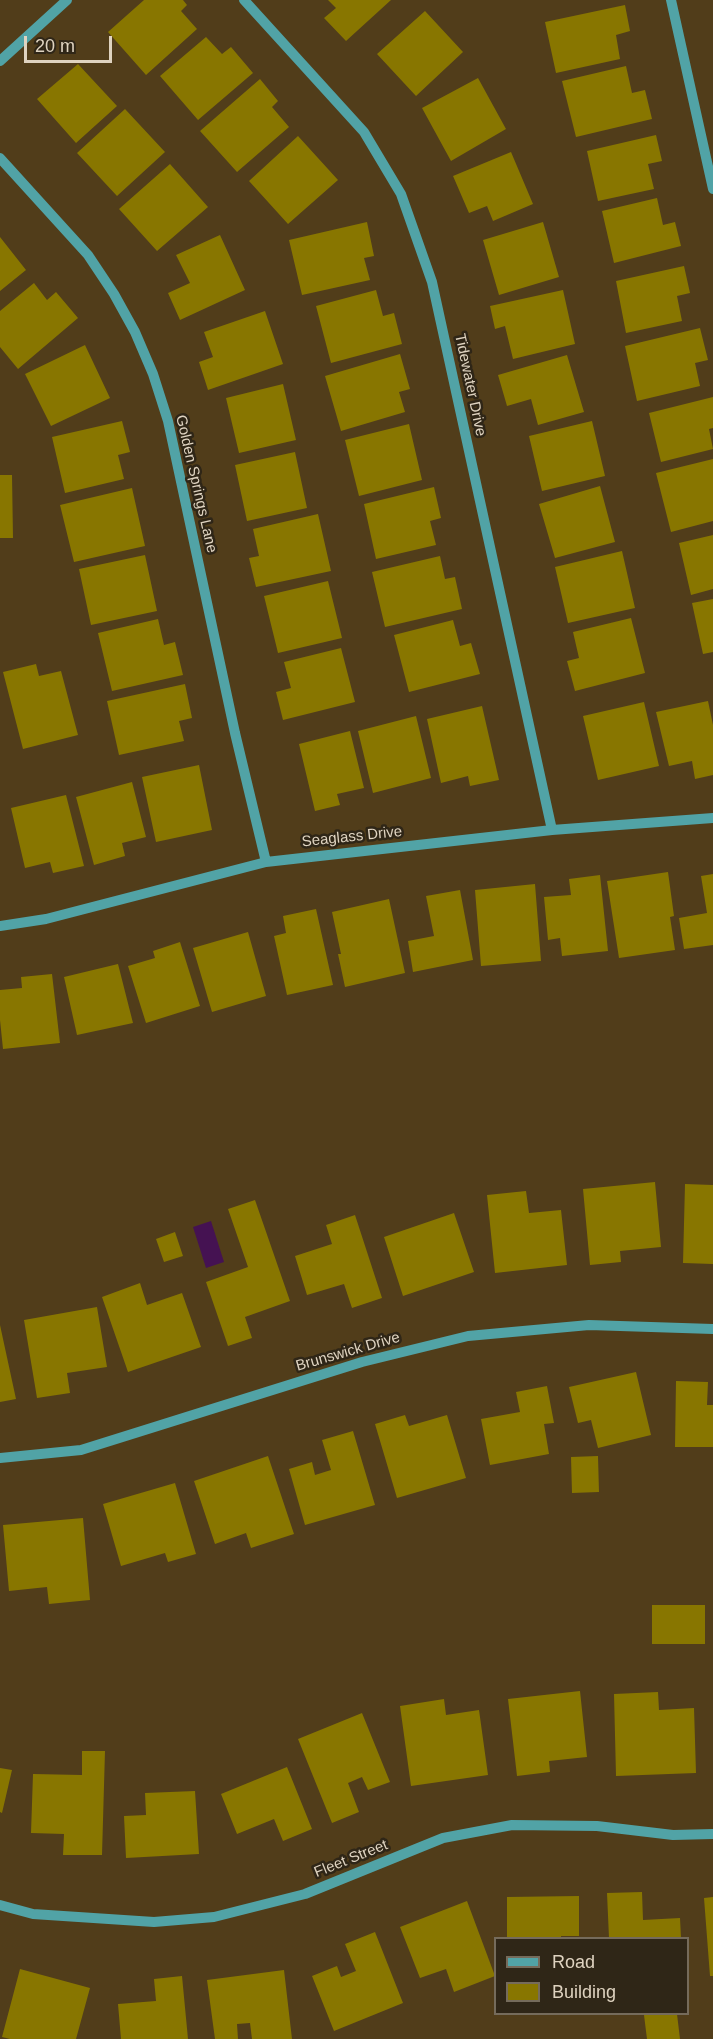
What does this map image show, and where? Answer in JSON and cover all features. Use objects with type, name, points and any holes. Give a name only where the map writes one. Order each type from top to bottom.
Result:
[{"type":"street","points":[[0,61],[67,0]]},
{"type":"street","name":"Tidewater Drive","points":[[244,0],[364,132],[401,194],[432,282],[552,830]]},
{"type":"street","points":[[671,0],[713,189]]},
{"type":"street","name":"Golden Springs Lane","points":[[0,158],[88,255],[114,294],[135,332],[153,374],[168,421],[235,733],[266,862]]},
{"type":"street","name":"Seaglass Drive","points":[[0,926],[46,919],[266,862],[552,830],[713,818]]},
{"type":"street","name":"Brunswick Drive","points":[[0,1458],[81,1450],[362,1362],[468,1336],[589,1325],[713,1329]]},
{"type":"street","name":"Fleet Street","points":[[0,1905],[33,1914],[154,1922],[214,1917],[305,1894],[444,1838],[512,1825],[597,1826],[673,1835],[713,1834]]},
{"type":"shaded area","points":[[211,1221],[224,1262],[206,1268],[193,1227]]},
{"type":"building","points":[[144,0],[183,0],[187,5],[181,11],[197,29],[146,75],[108,32]]},
{"type":"building","points":[[328,0],[391,0],[346,41],[324,18],[336,8]]},
{"type":"building","points":[[625,5],[630,31],[616,35],[620,59],[556,73],[545,22]]},
{"type":"building","points":[[425,11],[463,52],[416,96],[377,54]]},
{"type":"building","points":[[206,37],[222,54],[231,47],[253,73],[198,120],[160,76]]},
{"type":"building","points":[[78,64],[117,106],[76,143],[37,99]]},
{"type":"building","points":[[626,66],[632,93],[645,90],[652,119],[576,137],[562,81]]},
{"type":"building","points":[[478,78],[506,129],[451,161],[422,108]]},
{"type":"building","points":[[260,79],[278,101],[272,107],[289,127],[237,172],[200,131]]},
{"type":"building","points":[[125,109],[165,152],[117,196],[77,153]]},
{"type":"building","points":[[656,135],[662,161],[648,164],[654,189],[598,201],[587,151]]},
{"type":"building","points":[[298,136],[338,180],[288,224],[249,181]]},
{"type":"building","points":[[511,152],[533,204],[493,221],[487,206],[469,213],[453,176]]},
{"type":"building","points":[[170,164],[208,207],[157,251],[119,209]]},
{"type":"building","points":[[657,198],[663,225],[675,222],[681,246],[614,263],[602,211]]},
{"type":"building","points":[[367,222],[374,256],[364,258],[370,280],[302,295],[289,240]]},
{"type":"building","points":[[543,222],[559,277],[499,295],[483,240]]},
{"type":"building","points":[[220,235],[245,290],[180,320],[168,293],[190,283],[176,255]]},
{"type":"building","points":[[0,237],[26,270],[0,291]]},
{"type":"building","points":[[684,266],[690,293],[677,296],[682,321],[626,333],[616,281]]},
{"type":"building","points":[[34,283],[47,300],[56,292],[78,318],[18,369],[0,347],[0,311]]},
{"type":"building","points":[[376,290],[383,316],[394,313],[402,344],[331,363],[316,306]]},
{"type":"building","points":[[563,290],[575,344],[513,359],[505,326],[495,329],[490,306]]},
{"type":"building","points":[[265,311],[283,364],[208,390],[199,362],[213,357],[204,332]]},
{"type":"building","points":[[700,328],[708,360],[695,363],[700,386],[637,401],[625,346]]},
{"type":"building","points":[[85,345],[110,398],[51,426],[25,374]]},
{"type":"building","points":[[400,354],[410,389],[399,392],[405,412],[341,431],[325,376]]},
{"type":"building","points":[[567,355],[584,412],[538,425],[531,399],[507,406],[498,375]]},
{"type":"building","points":[[283,384],[296,440],[239,453],[226,398]]},
{"type":"building","points":[[713,397],[713,428],[709,429],[713,449],[661,462],[649,413]]},
{"type":"building","points":[[122,421],[130,452],[118,455],[124,479],[65,493],[52,437]]},
{"type":"building","points":[[592,421],[605,476],[542,491],[529,436]]},
{"type":"building","points":[[409,424],[422,480],[359,496],[345,440]]},
{"type":"building","points":[[295,452],[307,508],[247,521],[235,465]]},
{"type":"building","points":[[713,459],[713,521],[671,532],[656,473]]},
{"type":"building","points":[[0,475],[12,475],[13,538],[0,538]]},
{"type":"building","points":[[600,486],[615,542],[555,558],[539,504]]},
{"type":"building","points":[[434,487],[441,518],[430,521],[436,545],[376,559],[364,504]]},
{"type":"building","points":[[132,488],[145,546],[74,562],[60,505]]},
{"type":"building","points":[[318,514],[331,571],[256,587],[249,558],[259,556],[253,529]]},
{"type":"building","points":[[713,535],[713,589],[691,595],[679,543]]},
{"type":"building","points":[[622,551],[635,608],[568,623],[555,567]]},
{"type":"building","points":[[145,555],[157,611],[91,625],[79,569]]},
{"type":"building","points":[[440,556],[445,579],[455,577],[462,609],[385,627],[372,572]]},
{"type":"building","points":[[328,581],[342,638],[278,653],[264,596]]},
{"type":"building","points":[[713,599],[713,652],[703,654],[692,603]]},
{"type":"building","points":[[631,618],[645,673],[575,691],[567,661],[579,658],[573,632]]},
{"type":"building","points":[[158,619],[164,645],[175,642],[183,675],[112,691],[98,633]]},
{"type":"building","points":[[453,620],[460,646],[471,643],[480,674],[409,692],[394,635]]},
{"type":"building","points":[[341,648],[355,702],[283,720],[276,692],[291,688],[284,662]]},
{"type":"building","points":[[36,664],[39,676],[61,671],[78,735],[23,749],[3,672]]},
{"type":"building","points":[[185,684],[192,718],[179,721],[184,741],[119,755],[107,701]]},
{"type":"building","points":[[708,701],[713,725],[713,775],[695,779],[692,761],[669,766],[656,712]]},
{"type":"building","points":[[644,702],[659,766],[598,780],[583,716]]},
{"type":"building","points":[[482,706],[499,780],[470,786],[468,776],[441,783],[427,719]]},
{"type":"building","points":[[416,716],[431,778],[373,793],[358,731]]},
{"type":"building","points":[[350,731],[364,788],[337,794],[340,805],[315,811],[299,744]]},
{"type":"building","points":[[199,765],[212,830],[156,842],[142,777]]},
{"type":"building","points":[[132,782],[146,837],[122,843],[125,856],[94,865],[76,797]]},
{"type":"building","points":[[66,795],[84,866],[53,873],[50,862],[25,868],[11,808]]},
{"type":"building","points":[[668,872],[674,916],[670,917],[675,950],[619,958],[607,881]]},
{"type":"building","points":[[713,874],[713,945],[684,949],[679,918],[707,913],[701,876]]},
{"type":"building","points":[[600,875],[608,951],[562,956],[560,938],[548,940],[544,897],[571,895],[569,879]]},
{"type":"building","points":[[535,884],[541,961],[481,966],[475,890]]},
{"type":"building","points":[[460,890],[473,960],[413,972],[408,941],[434,936],[426,896]]},
{"type":"building","points":[[389,899],[405,973],[345,987],[332,912]]},
{"type":"building","points":[[316,909],[333,985],[287,995],[274,936],[286,933],[283,916]]},
{"type":"building","points":[[248,932],[266,996],[212,1012],[193,948]]},
{"type":"building","points":[[180,942],[200,1006],[146,1023],[128,966],[155,958],[153,951]]},
{"type":"building","points":[[118,964],[133,1023],[77,1035],[64,977]]},
{"type":"building","points":[[52,974],[60,1043],[3,1049],[0,990],[22,988],[21,977]]},
{"type":"building","points":[[655,1182],[661,1247],[620,1251],[621,1262],[590,1265],[583,1189]]},
{"type":"building","points":[[685,1184],[713,1185],[713,1264],[683,1263]]},
{"type":"building","points":[[526,1191],[529,1213],[561,1210],[567,1265],[495,1273],[487,1195]]},
{"type":"building","points":[[255,1200],[290,1301],[245,1317],[252,1338],[228,1346],[206,1282],[248,1267],[228,1209]]},
{"type":"building","points":[[454,1213],[474,1272],[403,1296],[384,1237]]},
{"type":"building","points":[[355,1215],[382,1298],[352,1308],[344,1284],[307,1295],[295,1256],[332,1244],[326,1225]]},
{"type":"building","points":[[175,1232],[183,1256],[164,1262],[156,1239]]},
{"type":"building","points":[[140,1283],[147,1305],[182,1293],[201,1347],[128,1372],[102,1297]]},
{"type":"building","points":[[97,1307],[107,1367],[67,1373],[70,1393],[37,1398],[24,1320]]},
{"type":"building","points":[[0,1325],[16,1399],[0,1402]]},
{"type":"building","points":[[636,1372],[651,1435],[598,1448],[591,1420],[578,1423],[569,1387]]},
{"type":"building","points":[[676,1381],[708,1382],[707,1405],[713,1405],[713,1447],[675,1447]]},
{"type":"building","points":[[547,1386],[554,1423],[544,1424],[549,1454],[490,1465],[481,1419],[520,1412],[516,1392]]},
{"type":"building","points":[[405,1415],[409,1426],[447,1415],[466,1478],[397,1498],[375,1424]]},
{"type":"building","points":[[353,1431],[375,1505],[305,1525],[289,1469],[312,1462],[315,1475],[331,1470],[322,1440]]},
{"type":"building","points":[[268,1456],[294,1534],[251,1548],[246,1533],[215,1544],[194,1481]]},
{"type":"building","points":[[598,1456],[599,1492],[572,1493],[571,1457]]},
{"type":"building","points":[[175,1483],[196,1554],[168,1562],[165,1553],[121,1566],[103,1504]]},
{"type":"building","points":[[83,1518],[90,1600],[49,1604],[47,1587],[9,1591],[3,1525]]},
{"type":"building","points":[[652,1605],[705,1605],[705,1644],[652,1644]]},
{"type":"building","points":[[580,1691],[587,1757],[549,1761],[550,1772],[517,1776],[508,1699]]},
{"type":"building","points":[[658,1692],[659,1710],[694,1708],[696,1773],[616,1776],[614,1694]]},
{"type":"building","points":[[444,1699],[446,1715],[479,1710],[488,1775],[411,1786],[400,1706]]},
{"type":"building","points":[[362,1713],[390,1782],[368,1790],[362,1777],[348,1783],[359,1812],[332,1823],[298,1739]]},
{"type":"building","points":[[82,1751],[105,1751],[102,1855],[63,1855],[64,1834],[31,1833],[33,1774],[82,1775]]},
{"type":"building","points":[[287,1767],[312,1829],[283,1841],[274,1819],[237,1834],[221,1794]]},
{"type":"building","points":[[0,1768],[12,1770],[2,1813],[0,1812]]},
{"type":"building","points":[[195,1791],[199,1854],[126,1858],[124,1816],[146,1815],[145,1793]]},
{"type":"building","points":[[642,1892],[643,1920],[680,1918],[681,1937],[609,1937],[607,1893]]},
{"type":"building","points":[[579,1896],[579,1936],[507,1937],[507,1897]]},
{"type":"building","points":[[713,1897],[713,1976],[710,1976],[704,1898]]},
{"type":"building","points":[[467,1901],[494,1976],[454,1992],[446,1969],[420,1978],[400,1927]]},
{"type":"building","points":[[375,1932],[403,2003],[334,2031],[312,1976],[337,1966],[341,1977],[356,1971],[345,1944]]},
{"type":"building","points":[[20,1969],[90,1988],[76,2039],[2,2037]]},
{"type":"building","points":[[284,1970],[292,2039],[252,2039],[250,2023],[237,2024],[238,2039],[215,2039],[207,1980]]},
{"type":"building","points":[[182,1976],[188,2039],[121,2039],[118,2004],[156,2001],[154,1979]]},
{"type":"building","points":[[644,2015],[677,2015],[680,2039],[647,2039]]}]
